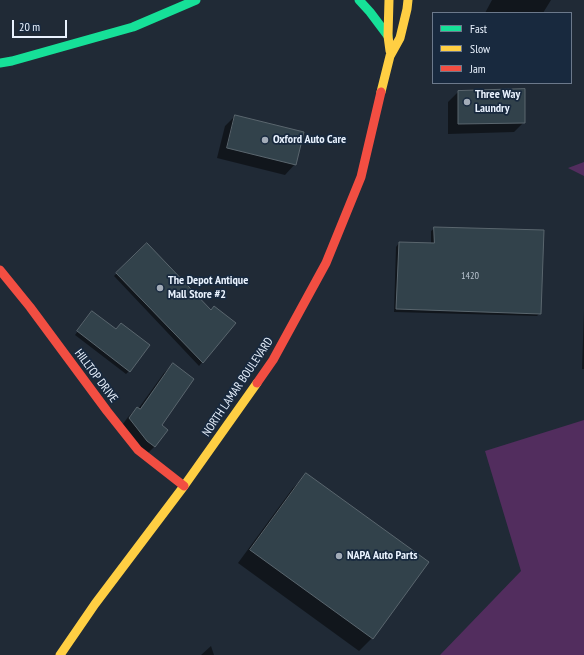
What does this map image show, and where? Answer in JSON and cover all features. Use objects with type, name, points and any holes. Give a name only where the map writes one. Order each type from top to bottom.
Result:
[{"type":"street","points":[[0,63],[12,61],[132,27],[196,0]]},
{"type":"street","points":[[359,0],[388,36]]},
{"type":"street","name":"NORTH LAMAR BOULEVARD","points":[[389,0],[388,36],[390,56]]},
{"type":"street","name":"NORTH LAMAR BOULEVARD","points":[[60,655],[184,486],[273,360],[326,263],[362,177],[386,71],[390,56],[400,38],[408,0]]},
{"type":"street","name":"HILLTOP DRIVE","points":[[0,270],[30,307],[106,411],[138,450],[184,486]]},
{"type":"shaded area","points":[[584,162],[584,176],[568,168]]},
{"type":"shaded area","points":[[584,420],[584,655],[440,655],[521,571],[485,451]]},
{"type":"building","points":[[525,89],[525,123],[458,124],[458,91]]},
{"type":"building","name":"Oxford Auto Care","points":[[235,115],[304,132],[296,165],[227,148]]},
{"type":"building","points":[[434,227],[544,230],[541,314],[396,309],[399,242],[434,243]]},
{"type":"building","name":"The Depot Antique Mall Store #2","points":[[147,243],[211,310],[214,306],[236,323],[203,363],[116,273]]},
{"type":"building","points":[[92,311],[116,329],[121,323],[150,345],[130,372],[77,331]]},
{"type":"building","points":[[173,363],[194,379],[162,425],[168,430],[155,447],[147,441],[129,418],[137,407],[140,409]]},
{"type":"building","name":"NAPA Auto Parts","points":[[306,473],[429,562],[373,639],[250,550]]},
{"type":"traffic: fast","points":[[0,63],[12,61],[133,27],[196,0]]},
{"type":"traffic: fast","points":[[359,0],[388,36]]},
{"type":"traffic: slow","points":[[389,0],[388,36],[390,51]]},
{"type":"traffic: slow","points":[[381,92],[390,56],[400,38],[408,0]]},
{"type":"traffic: slow","points":[[60,655],[95,604],[184,486],[257,383]]},
{"type":"traffic: jam","points":[[257,383],[273,360],[326,263],[361,177],[381,92]]},
{"type":"traffic: jam","points":[[0,270],[30,307],[107,411],[138,450],[184,486]]},
{"type":"place","name":"Three Way Laundry","points":[[467,102]]},
{"type":"place","name":"Oxford Auto Care","points":[[265,140]]},
{"type":"place","name":"The Depot Antique Mall Store #2","points":[[160,288]]},
{"type":"place","name":"NAPA Auto Parts","points":[[339,556]]}]
